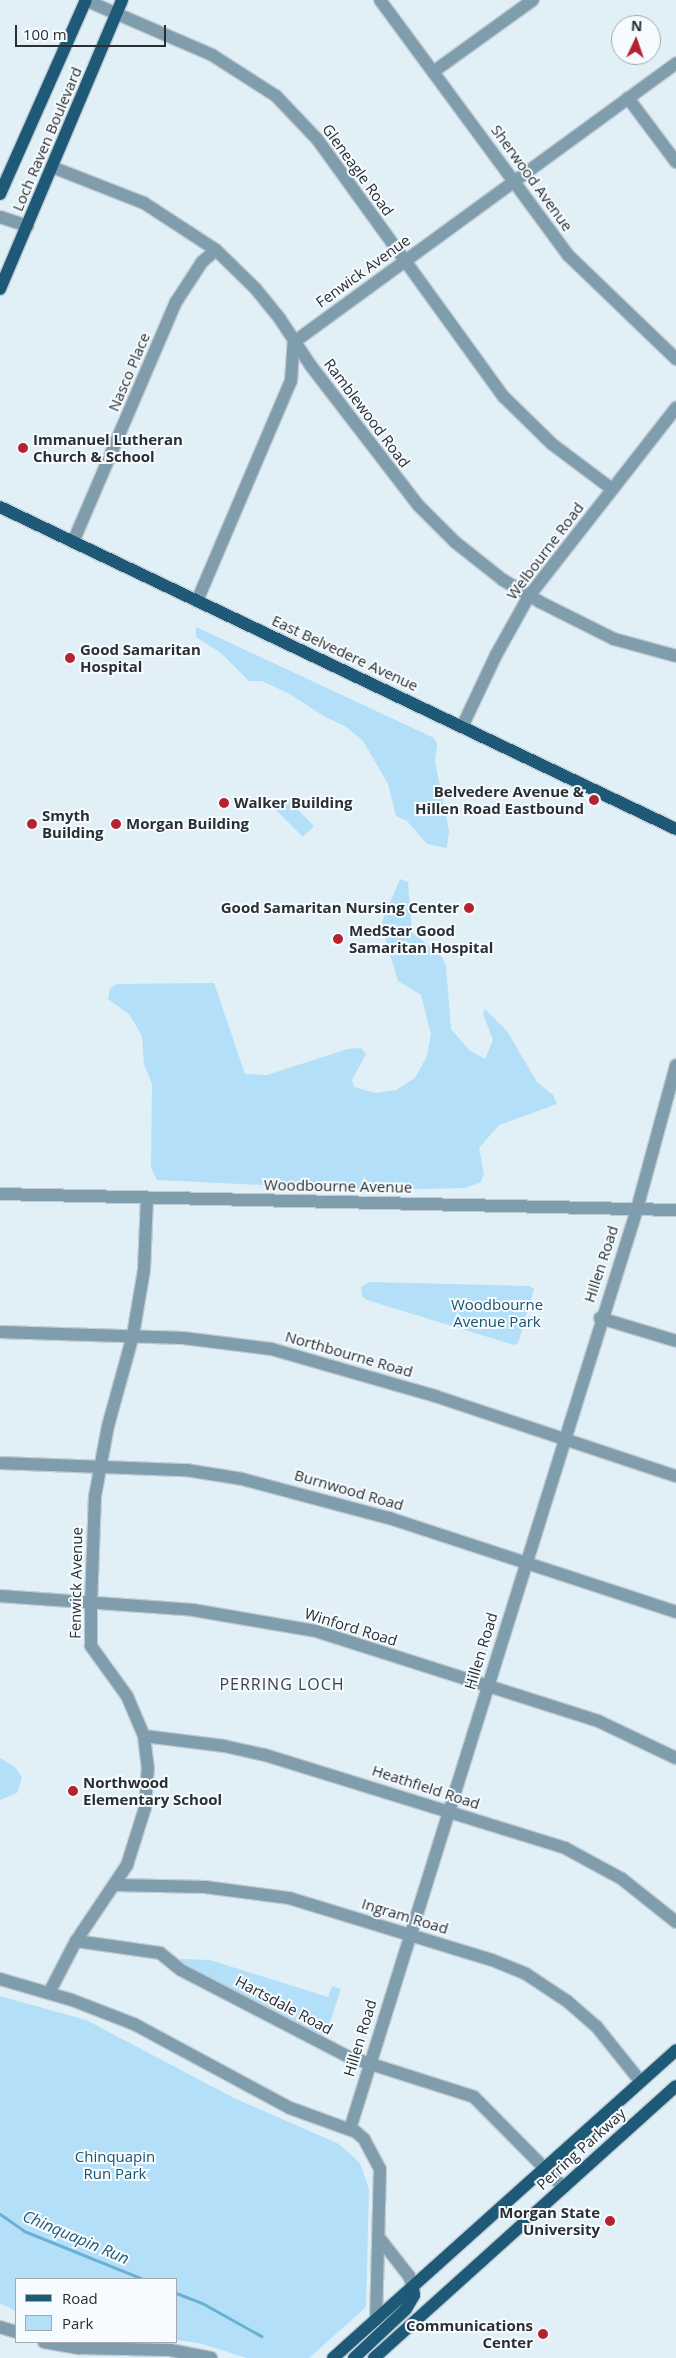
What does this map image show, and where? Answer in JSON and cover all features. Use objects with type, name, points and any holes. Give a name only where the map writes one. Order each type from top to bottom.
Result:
[{"type":"main road","name":"Loch Raven Boulevard","points":[[0,194],[86,0]]},
{"type":"main road","name":"Loch Raven Boulevard","points":[[0,290],[122,0]]},
{"type":"main road","name":"East Belvedere Avenue","points":[[0,507],[676,829]]},
{"type":"main road","name":"Perring Parkway","points":[[376,2320],[676,2050]]},
{"type":"main road","name":"Perring Parkway","points":[[374,2358],[676,2086]]},
{"type":"main road","points":[[354,2358],[406,2309],[414,2295],[413,2287]]},
{"type":"main road","points":[[332,2358],[376,2320]]},
{"type":"street","name":"Gleneagle Road","points":[[86,0],[116,16],[212,55],[276,96],[317,139],[404,263],[521,416],[552,444],[612,489]]},
{"type":"street","name":"Sherwood Avenue","points":[[380,0],[568,256],[676,359]]},
{"type":"street","points":[[433,72],[533,0]]},
{"type":"street","name":"Fenwick Avenue","points":[[294,342],[676,64]]},
{"type":"street","points":[[628,98],[676,162]]},
{"type":"street","name":"Ramblewood Road","points":[[52,167],[144,203],[216,250],[255,288],[418,505],[461,546],[529,596],[614,639],[676,656]]},
{"type":"street","points":[[0,217],[28,226]]},
{"type":"street","name":"Nasco Place","points":[[73,542],[176,302],[202,262],[216,250]]},
{"type":"street","points":[[197,601],[291,381],[294,342]]},
{"type":"street","name":"Welbourne Road","points":[[462,727],[496,655],[529,596],[676,408]]},
{"type":"street","name":"Hillen Road","points":[[350,2129],[600,1318],[637,1209],[676,1065]]},
{"type":"street","name":"Woodbourne Avenue","points":[[0,1194],[676,1210]]},
{"type":"street","name":"Fenwick Avenue","points":[[49,1993],[76,1941],[116,1885],[134,1850],[145,1808],[148,1769],[144,1736],[127,1696],[91,1646],[91,1604],[93,1528],[100,1465],[134,1335],[144,1270],[147,1198]]},
{"type":"street","points":[[600,1318],[676,1341]]},
{"type":"street","name":"Northbourne Road","points":[[0,1332],[134,1335],[202,1339],[300,1355],[676,1476]]},
{"type":"street","name":"Burnwood Road","points":[[0,1463],[100,1465],[186,1470],[283,1488],[526,1562],[676,1612]]},
{"type":"street","name":"Winford Road","points":[[0,1596],[193,1610],[248,1617],[316,1631],[598,1721],[676,1758]]},
{"type":"street","name":"Heathfield Road","points":[[144,1736],[224,1746],[265,1755],[587,1858],[622,1879],[676,1922]]},
{"type":"street","name":"Ingram Road","points":[[116,1885],[254,1892],[289,1898],[492,1960],[545,1985],[596,2026],[640,2082]]},
{"type":"street","name":"Hartsdale Road","points":[[76,1941],[160,1953],[182,1970],[349,2057],[370,2062],[474,2097],[543,2170],[563,2187]]},
{"type":"street","points":[[0,1979],[49,1993],[134,2024],[290,2108],[350,2129],[364,2139],[380,2169],[380,2239],[376,2320]]},
{"type":"street","points":[[380,2239],[409,2276],[413,2287]]},
{"type":"street","points":[[0,2327],[15,2332]]},
{"type":"street","points":[[50,2343],[79,2348],[170,2350],[211,2358]]},
{"type":"green space","points":[[196,627],[434,738],[437,744],[435,762],[449,831],[447,848],[427,844],[407,821],[396,816],[388,784],[363,741],[345,726],[325,717],[290,694],[262,681],[249,681],[221,653],[196,637]]},
{"type":"green space","points":[[285,797],[314,826],[303,837],[274,808]]},
{"type":"green space","points":[[400,879],[408,882],[412,932],[442,957],[446,966],[451,1029],[469,1050],[485,1059],[493,1040],[483,1014],[485,1009],[507,1031],[537,1082],[553,1095],[557,1104],[499,1125],[479,1148],[484,1174],[481,1182],[465,1188],[371,1190],[157,1180],[151,1167],[152,1084],[144,1064],[142,1036],[129,1014],[108,999],[110,988],[117,984],[214,983],[245,1074],[267,1075],[348,1049],[361,1048],[366,1054],[352,1080],[354,1087],[375,1093],[396,1090],[415,1078],[427,1056],[431,1034],[421,995],[398,981],[381,924]]},
{"type":"green space","name":"Woodbourne Avenue Park","points":[[369,1282],[529,1286],[534,1289],[518,1343],[514,1345],[367,1300],[362,1296],[361,1287]]},
{"type":"green space","points":[[0,1758],[16,1768],[22,1778],[17,1793],[0,1800]]},
{"type":"green space","points":[[181,1959],[210,1960],[328,1997],[332,1986],[341,1989],[324,2040],[181,1964]]},
{"type":"green space","name":"Chinquapin Run Park","points":[[0,1996],[86,2020],[234,2098],[339,2144],[360,2163],[369,2189],[366,2307],[309,2358],[247,2358],[199,2343],[178,2340],[178,2278],[15,2278],[15,2310],[0,2303]]},
{"type":"waterway","name":"Chinquapin Run","points":[[0,2214],[24,2231],[141,2278]]},
{"type":"waterway","name":"Chinquapin Run","points":[[178,2294],[202,2303],[261,2336]]},
{"type":"place","name":"Immanuel Lutheran Church & School","points":[[23,448]]},
{"type":"place","name":"Good Samaritan Hospital","points":[[70,658]]},
{"type":"place","name":"Belvedere Avenue & Hillen Road Eastbound","points":[[594,800]]},
{"type":"place","name":"Walker Building","points":[[224,803]]},
{"type":"place","name":"Smyth Building","points":[[32,824]]},
{"type":"place","name":"Morgan Building","points":[[116,824]]},
{"type":"place","name":"Good Samaritan Nursing Center","points":[[469,908]]},
{"type":"place","name":"MedStar Good Samaritan Hospital","points":[[338,939]]},
{"type":"place","name":"Northwood Elementary School","points":[[73,1791]]},
{"type":"place","name":"Morgan State University","points":[[610,2221]]},
{"type":"place","name":"Communications Center","points":[[543,2334]]},
{"type":"district","name":"PERRING LOCH","points":[[282,1684]]}]
